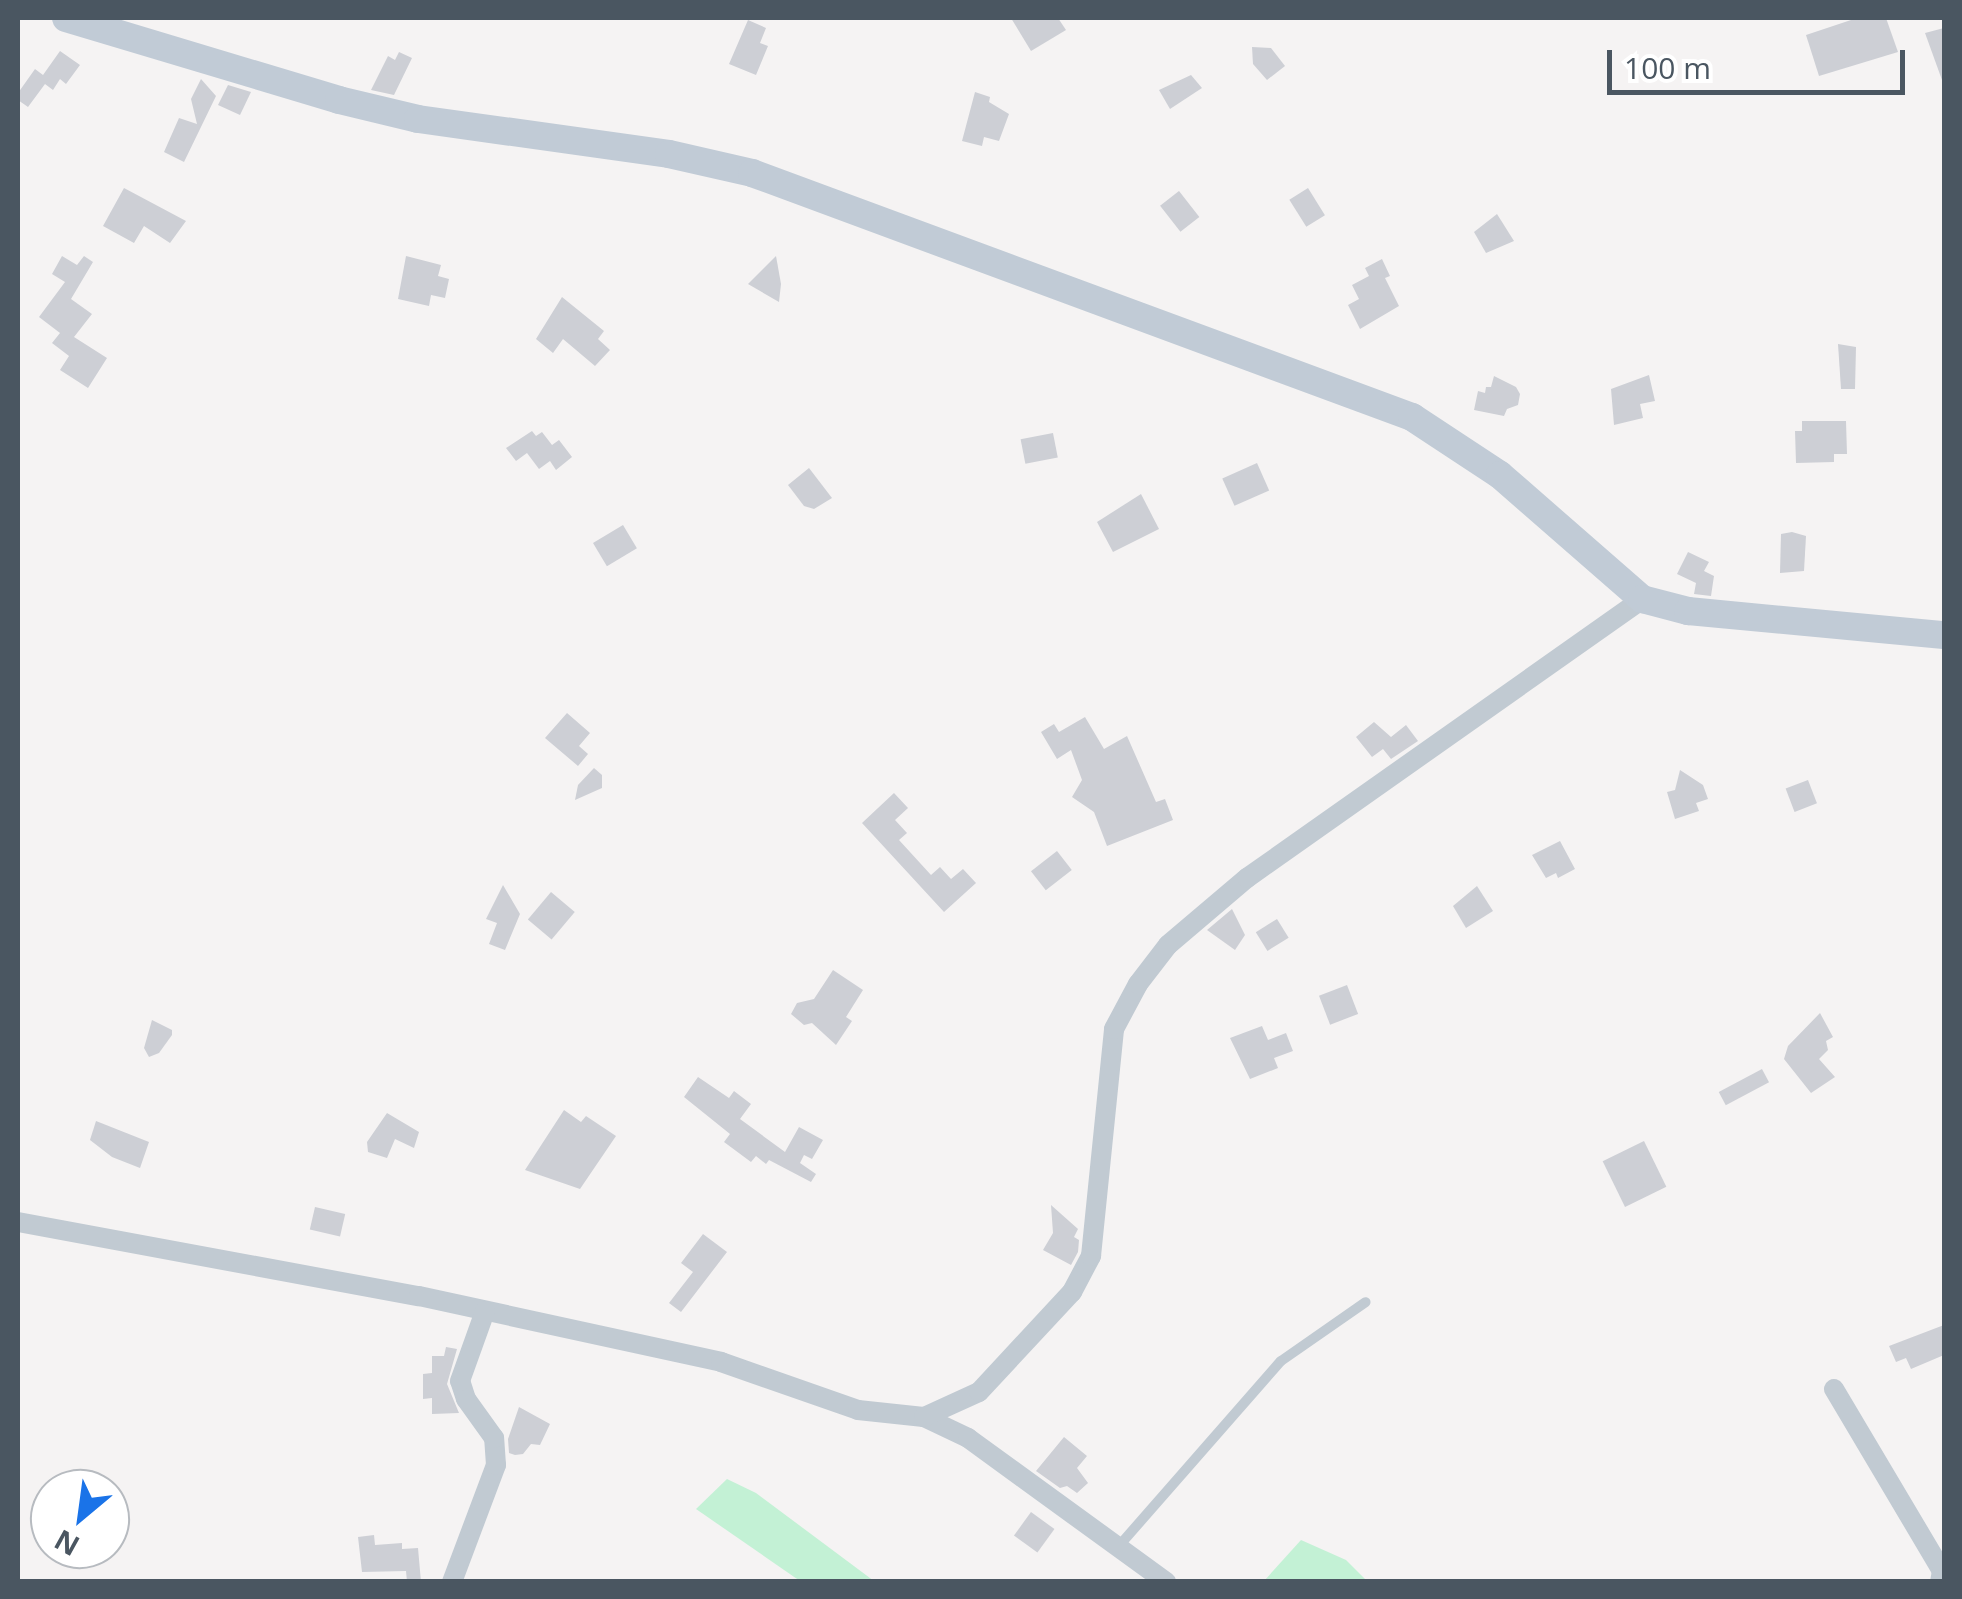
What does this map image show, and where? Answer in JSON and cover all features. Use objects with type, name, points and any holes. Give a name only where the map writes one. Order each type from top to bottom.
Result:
[{"type":"main road","points":[[66,18],[339,100],[418,119],[726,165],[1160,321],[1428,426],[1500,475],[1642,600],[1688,611],[1944,635]]},
{"type":"street","points":[[924,1417],[979,1392],[1072,1292],[1092,1256],[1114,1029],[1138,984],[1168,945],[1247,878],[1642,600]]},
{"type":"street","points":[[18,1222],[485,1310],[721,1362],[858,1410],[924,1417],[968,1438],[1166,1582]]},
{"type":"street","points":[[452,1582],[496,1465],[494,1438],[466,1399],[460,1381],[485,1310]]},
{"type":"street","points":[[1834,1389],[1942,1572],[1940,1582]]},
{"type":"lane","points":[[1117,1548],[1282,1361],[1366,1302]]},
{"type":"green space","points":[[727,1479],[756,1493],[874,1581],[800,1581],[696,1509]]},
{"type":"green space","points":[[1301,1540],[1346,1560],[1367,1581],[1264,1581]]},
{"type":"building","points":[[1011,18],[1058,18],[1066,30],[1031,51]]},
{"type":"building","points":[[1857,18],[1886,18],[1898,52],[1819,76],[1806,35]]},
{"type":"building","points":[[748,20],[766,28],[760,43],[768,46],[756,75],[729,64]]},
{"type":"building","points":[[1944,28],[1944,80],[1942,80],[1925,33]]},
{"type":"building","points":[[1252,47],[1271,48],[1285,66],[1267,80],[1253,64]]},
{"type":"building","points":[[60,51],[80,65],[66,84],[60,79],[53,90],[45,84],[28,107],[18,100],[18,93],[35,69],[43,75]]},
{"type":"building","points":[[399,52],[412,58],[394,95],[371,90],[388,56],[395,60]]},
{"type":"building","points":[[1191,75],[1202,88],[1170,109],[1159,90]]},
{"type":"building","points":[[201,79],[216,96],[184,162],[164,152],[179,118],[197,124],[191,99]]},
{"type":"building","points":[[228,85],[251,92],[240,115],[218,105]]},
{"type":"building","points":[[975,92],[990,97],[989,102],[1009,114],[999,141],[984,137],[982,146],[962,141]]},
{"type":"building","points":[[124,188],[186,221],[170,243],[144,226],[134,243],[103,226]]},
{"type":"building","points":[[1308,188],[1325,215],[1306,227],[1289,200]]},
{"type":"building","points":[[1179,191],[1199,217],[1180,232],[1160,206]]},
{"type":"building","points":[[1497,214],[1514,241],[1486,253],[1474,232]]},
{"type":"building","points":[[62,256],[77,265],[84,256],[93,262],[71,299],[92,314],[74,337],[107,358],[88,388],[60,370],[69,356],[52,343],[60,333],[39,317],[65,282],[52,274]]},
{"type":"building","points":[[406,256],[441,265],[438,276],[449,279],[445,298],[431,295],[429,306],[398,299]]},
{"type":"building","points":[[776,256],[781,284],[779,302],[748,284]]},
{"type":"building","points":[[1382,259],[1390,276],[1385,278],[1399,306],[1360,329],[1348,305],[1359,299],[1352,285],[1369,276],[1365,268]]},
{"type":"building","points":[[562,297],[604,331],[598,339],[610,350],[595,366],[563,339],[553,353],[536,339]]},
{"type":"building","points":[[1838,344],[1856,347],[1855,389],[1841,389]]},
{"type":"building","points":[[1649,375],[1655,401],[1640,404],[1643,418],[1614,425],[1611,389]]},
{"type":"building","points":[[1494,376],[1516,387],[1520,394],[1518,405],[1507,409],[1504,416],[1474,410],[1478,391],[1485,393]]},
{"type":"building","points":[[1802,421],[1846,421],[1847,454],[1834,454],[1834,462],[1796,463],[1795,431],[1802,431]]},
{"type":"building","points":[[532,431],[536,436],[542,432],[552,445],[559,440],[572,457],[556,470],[550,461],[539,469],[527,453],[516,461],[506,448]]},
{"type":"building","points":[[1053,433],[1058,458],[1025,464],[1021,439]]},
{"type":"building","points":[[1257,463],[1269,490],[1234,506],[1222,478]]},
{"type":"building","points":[[809,468],[832,498],[814,509],[804,506],[788,485]]},
{"type":"building","points":[[1141,494],[1159,529],[1113,552],[1097,522]]},
{"type":"building","points":[[623,525],[637,548],[607,566],[593,543]]},
{"type":"building","points":[[1781,534],[1806,536],[1804,571],[1780,573]]},
{"type":"building","points":[[1688,552],[1709,562],[1704,571],[1714,576],[1711,596],[1694,594],[1696,583],[1677,574]]},
{"type":"building","points":[[567,713],[590,733],[579,746],[588,754],[578,766],[545,738]]},
{"type":"building","points":[[1085,717],[1104,749],[1127,736],[1156,802],[1165,799],[1173,820],[1107,846],[1094,812],[1072,797],[1082,780],[1071,750],[1057,759],[1041,732],[1054,724],[1059,732]]},
{"type":"building","points":[[1374,722],[1391,737],[1406,725],[1418,741],[1391,759],[1383,749],[1372,757],[1356,737]]},
{"type":"building","points":[[594,768],[602,775],[602,788],[575,800],[578,785]]},
{"type":"building","points":[[1680,770],[1703,785],[1708,799],[1696,803],[1699,811],[1675,819],[1667,792],[1675,790]]},
{"type":"building","points":[[1808,780],[1817,803],[1795,812],[1786,789]]},
{"type":"building","points":[[894,793],[908,808],[895,820],[907,833],[899,840],[931,875],[940,867],[951,879],[963,869],[976,883],[944,912],[862,823]]},
{"type":"building","points":[[1560,841],[1575,869],[1558,878],[1556,873],[1546,878],[1532,855]]},
{"type":"building","points":[[1057,851],[1072,870],[1046,890],[1031,871]]},
{"type":"building","points":[[503,885],[520,914],[505,950],[489,944],[497,923],[486,919]]},
{"type":"building","points":[[1477,886],[1493,911],[1466,928],[1453,906]]},
{"type":"building","points":[[551,892],[575,912],[552,940],[528,920]]},
{"type":"building","points":[[1232,909],[1245,935],[1235,950],[1207,930]]},
{"type":"building","points":[[1277,919],[1289,938],[1267,951],[1256,932]]},
{"type":"building","points":[[833,970],[863,990],[846,1017],[852,1021],[836,1045],[812,1023],[804,1025],[791,1014],[797,1003],[814,999]]},
{"type":"building","points":[[1347,985],[1358,1014],[1330,1025],[1319,996]]},
{"type":"building","points":[[1820,1013],[1833,1037],[1826,1041],[1828,1050],[1819,1059],[1835,1077],[1811,1093],[1784,1059],[1788,1046]]},
{"type":"building","points":[[152,1020],[172,1030],[172,1035],[159,1053],[149,1057],[144,1048]]},
{"type":"building","points":[[1262,1026],[1268,1040],[1286,1033],[1293,1051],[1274,1058],[1278,1068],[1250,1079],[1230,1038]]},
{"type":"building","points":[[1762,1069],[1769,1082],[1726,1105],[1719,1092]]},
{"type":"building","points":[[698,1077],[729,1098],[734,1091],[751,1104],[740,1119],[785,1152],[799,1127],[823,1140],[812,1159],[804,1155],[800,1163],[816,1174],[811,1182],[769,1160],[766,1164],[756,1156],[751,1162],[724,1142],[730,1134],[684,1097]]},
{"type":"building","points":[[564,1110],[581,1122],[586,1116],[616,1136],[580,1189],[525,1170]]},
{"type":"building","points":[[387,1113],[419,1132],[414,1148],[395,1139],[387,1158],[368,1152],[367,1142]]},
{"type":"building","points":[[96,1121],[149,1142],[140,1168],[112,1157],[90,1140]]},
{"type":"building","points":[[1644,1141],[1666,1187],[1625,1207],[1603,1161]]},
{"type":"building","points":[[1051,1205],[1078,1229],[1074,1237],[1079,1240],[1078,1252],[1071,1265],[1043,1250],[1053,1233]]},
{"type":"building","points":[[315,1207],[345,1214],[340,1236],[310,1229]]},
{"type":"building","points":[[703,1234],[727,1252],[681,1312],[669,1303],[693,1272],[681,1263]]},
{"type":"building","points":[[1944,1325],[1944,1355],[1911,1369],[1906,1358],[1896,1362],[1889,1346]]},
{"type":"building","points":[[446,1347],[457,1349],[447,1384],[459,1413],[432,1414],[432,1398],[423,1399],[423,1374],[432,1373],[432,1356],[444,1356]]},
{"type":"building","points":[[519,1407],[550,1424],[540,1445],[531,1444],[523,1454],[515,1455],[509,1453],[508,1439]]},
{"type":"building","points":[[1064,1437],[1087,1456],[1077,1468],[1088,1483],[1077,1493],[1067,1486],[1060,1488],[1036,1471]]},
{"type":"building","points":[[1031,1512],[1054,1529],[1037,1553],[1014,1535]]},
{"type":"building","points":[[374,1535],[375,1545],[402,1543],[402,1549],[418,1548],[421,1582],[407,1582],[406,1571],[362,1572],[358,1537]]}]
